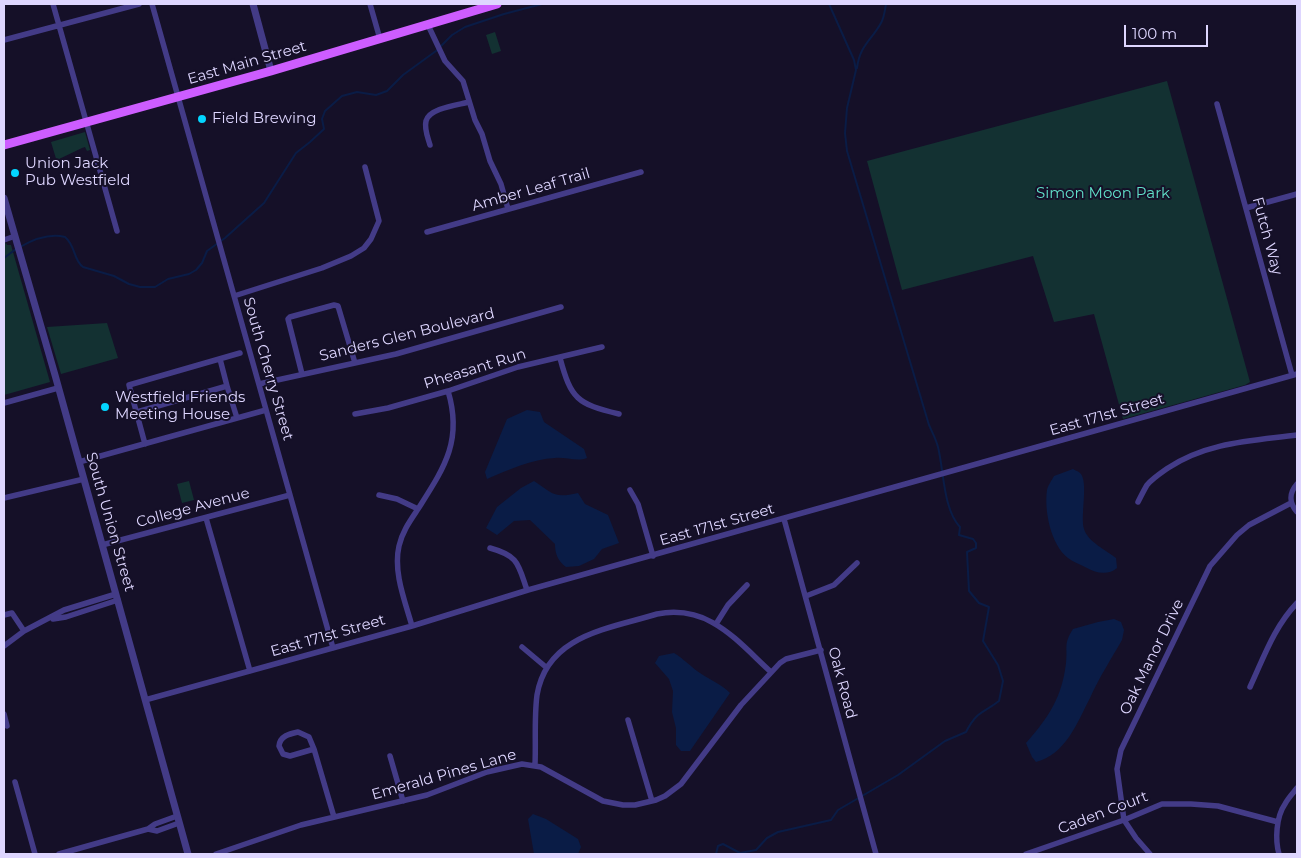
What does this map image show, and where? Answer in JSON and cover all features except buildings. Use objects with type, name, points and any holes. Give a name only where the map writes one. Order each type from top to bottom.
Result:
[{"type":"main road","name":"East Main Street","points":[[4,146],[271,71],[497,4]]},
{"type":"street","points":[[53,4],[117,231]]},
{"type":"street","points":[[4,40],[139,4]]},
{"type":"street","name":"South Cherry Street","points":[[152,4],[333,648]]},
{"type":"street","points":[[253,4],[271,71]]},
{"type":"street","points":[[370,4],[380,39]]},
{"type":"street","points":[[428,25],[439,49],[463,81],[490,161],[501,184],[508,209]]},
{"type":"street","points":[[430,146],[426,124],[429,116],[438,110],[469,102]]},
{"type":"street","name":"Futch Way","points":[[1217,104],[1295,375]]},
{"type":"street","points":[[234,296],[322,268],[351,256],[364,248],[371,239],[379,221],[365,167]]},
{"type":"street","name":"Amber Leaf Trail","points":[[427,232],[641,172]]},
{"type":"street","points":[[1246,208],[1297,194]]},
{"type":"street","name":"South Union Street","points":[[4,198],[188,854]]},
{"type":"street","points":[[4,240],[16,239]]},
{"type":"street","points":[[302,374],[288,319],[335,304],[339,307],[354,363]]},
{"type":"street","name":"Sanders Glen Boulevard","points":[[259,384],[396,354],[561,307]]},
{"type":"street","name":"Pheasant Run","points":[[355,414],[388,408],[448,391],[518,367],[602,347]]},
{"type":"street","points":[[145,444],[129,385],[240,353]]},
{"type":"street","points":[[560,358],[569,386],[579,399],[593,408],[619,414]]},
{"type":"street","points":[[220,359],[237,418]]},
{"type":"street","name":"East 171st Street","points":[[145,700],[412,626],[527,590],[1295,375]]},
{"type":"street","points":[[136,412],[227,386]]},
{"type":"street","points":[[4,403],[58,388]]},
{"type":"street","points":[[412,626],[399,577],[397,556],[404,531],[441,473],[451,448],[454,421],[452,402],[448,391]]},
{"type":"street","points":[[79,462],[266,410]]},
{"type":"street","points":[[1138,502],[1148,485],[1159,474],[1189,456],[1209,448],[1229,444],[1297,435]]},
{"type":"street","points":[[4,498],[84,479]]},
{"type":"street","points":[[1297,484],[1291,493],[1291,503],[1297,512]]},
{"type":"street","points":[[630,490],[638,504],[654,556]]},
{"type":"street","name":"College Avenue","points":[[102,545],[290,495]]},
{"type":"street","points":[[378,495],[398,499],[418,509]]},
{"type":"street","name":"Oak Manor Drive","points":[[1150,854],[1124,820],[1117,769],[1121,750],[1210,566],[1237,535],[1249,525],[1291,503]]},
{"type":"street","points":[[206,518],[250,671]]},
{"type":"street","name":"Oak Road","points":[[784,518],[876,854]]},
{"type":"street","points":[[490,548],[506,552],[516,562],[527,590]]},
{"type":"street","points":[[806,596],[834,585],[857,563]]},
{"type":"street","points":[[716,624],[728,606],[747,585]]},
{"type":"street","points":[[4,646],[24,631],[48,619],[66,617],[117,597]]},
{"type":"street","points":[[1250,687],[1276,630],[1284,617],[1297,603]]},
{"type":"street","points":[[535,765],[539,687],[547,668],[562,649],[579,638],[657,614],[673,612],[690,613],[716,624],[771,672]]},
{"type":"street","points":[[4,616],[12,613],[24,631]]},
{"type":"street","points":[[522,648],[547,668]]},
{"type":"street","name":"Emerald Pines Lane","points":[[216,854],[286,830],[427,795],[471,778],[505,767],[522,764],[535,765],[546,770],[603,802],[635,805],[652,802],[666,796],[681,784],[741,705],[780,663],[786,659],[821,650]]},
{"type":"street","points":[[4,714],[8,726]]},
{"type":"street","points":[[628,720],[652,802]]},
{"type":"street","points":[[314,749],[286,755],[280,751],[279,743],[285,736],[301,732],[309,737],[314,749],[334,817]]},
{"type":"street","points":[[390,756],[403,801]]},
{"type":"street","points":[[15,782],[35,854]]},
{"type":"street","points":[[1279,854],[1277,848],[1278,822],[1284,805],[1297,788]]},
{"type":"street","name":"Caden Court","points":[[1026,854],[1124,820],[1162,804],[1218,806],[1278,822]]},
{"type":"street","points":[[59,854],[148,829],[157,831],[178,820]]},
{"type":"green space","points":[[495,32],[501,51],[492,54],[486,35]]},
{"type":"green space","name":"Simon Moon Park","points":[[1167,81],[1250,382],[1123,419],[1094,314],[1054,322],[1033,256],[902,290],[867,161]]},
{"type":"green space","points":[[85,132],[90,150],[87,151],[85,147],[82,148],[57,160],[57,162],[51,142]]},
{"type":"green space","points":[[4,244],[11,245],[50,382],[4,395]]},
{"type":"green space","points":[[107,323],[118,358],[61,374],[47,327]]},
{"type":"green space","points":[[189,481],[194,500],[182,503],[177,484]]},
{"type":"water","points":[[527,410],[540,412],[544,422],[584,449],[587,458],[579,460],[555,458],[538,460],[487,479],[485,472],[507,419]]},
{"type":"water","points":[[1073,469],[1083,477],[1083,523],[1086,534],[1093,542],[1116,558],[1117,568],[1110,572],[1101,573],[1093,571],[1070,559],[1062,552],[1053,536],[1047,508],[1048,488],[1054,476]]},
{"type":"water","points":[[534,481],[554,494],[570,495],[578,493],[585,504],[608,515],[619,543],[602,549],[594,559],[579,566],[566,567],[558,557],[555,544],[530,520],[514,521],[497,535],[486,528],[497,507],[521,488]]},
{"type":"water","points":[[1114,619],[1121,622],[1124,630],[1122,640],[1075,727],[1063,745],[1046,758],[1036,762],[1026,743],[1048,715],[1058,696],[1064,675],[1067,642],[1070,634],[1073,629]]},
{"type":"water","points":[[674,653],[730,693],[690,751],[681,751],[676,745],[676,728],[672,712],[673,691],[669,679],[655,663],[659,656]]},
{"type":"water","points":[[533,814],[546,819],[578,839],[581,847],[578,854],[534,854],[528,819]]},
{"type":"waterway","points":[[20,247],[42,238],[53,236],[65,237],[71,244],[78,261],[83,267],[114,276],[129,284],[140,287],[155,287],[168,279],[189,274],[202,263],[207,251],[225,238],[264,203],[296,153],[324,129],[322,119],[325,111],[342,96],[357,92],[376,95],[387,91],[403,75],[436,51],[452,35],[465,27],[542,4]]},
{"type":"waterway","points":[[716,854],[718,846],[723,844],[740,853],[756,850],[767,838],[778,832],[831,820],[838,810],[898,775],[945,741],[966,732],[977,716],[999,701],[1003,681],[998,665],[983,641],[989,607],[979,603],[969,591],[967,552],[976,548],[976,543],[973,539],[959,535],[960,527],[950,510],[937,444],[929,425],[847,151],[845,133],[847,108],[856,70],[854,60],[829,4]]},
{"type":"waterway","points":[[857,68],[863,48],[882,21],[886,4]]},
{"type":"waterway","points":[[4,258],[16,249]]},
{"type":"place","name":"Field Brewing","points":[[202,119]]},
{"type":"place","name":"Union Jack Pub Westfield","points":[[15,173]]},
{"type":"place","name":"Westfield Friends Meeting House","points":[[105,407]]}]
